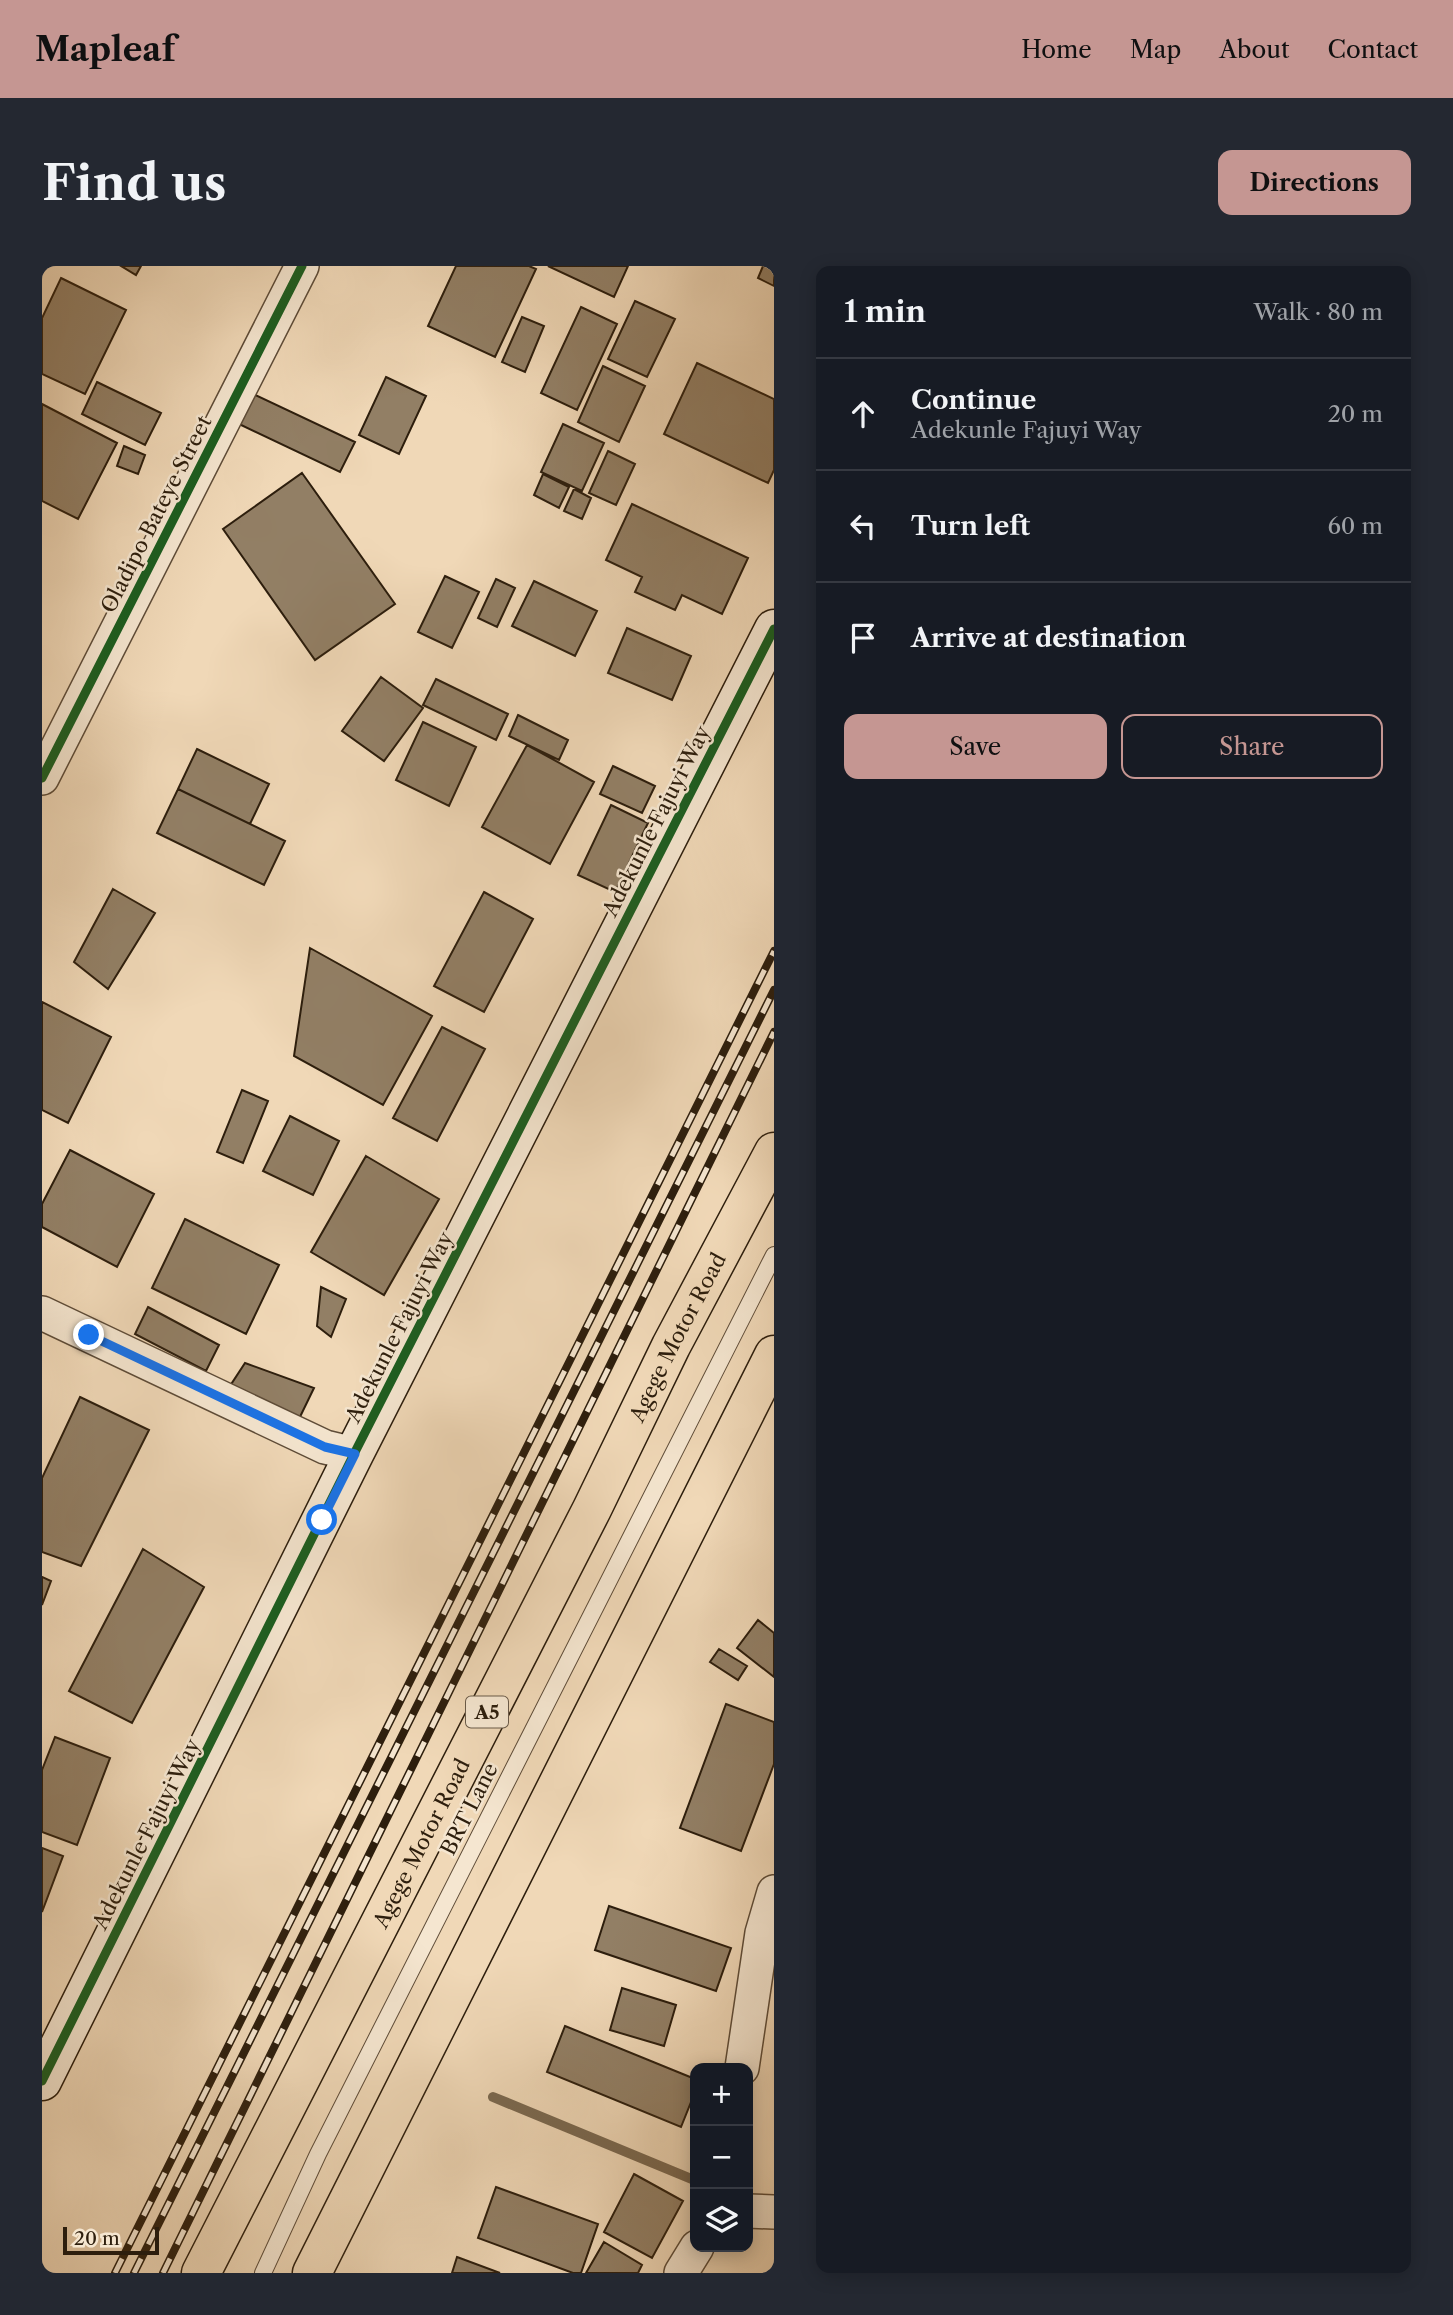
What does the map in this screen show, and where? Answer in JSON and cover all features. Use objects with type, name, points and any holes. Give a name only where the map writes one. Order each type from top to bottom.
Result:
[{"type":"highway","name":"Agege Motor Road","points":[[201,2273],[592,1509],[671,1346],[774,1152]]},
{"type":"highway","points":[[312,2273],[774,1354]]},
{"type":"street","name":"Oladipo Bateye Street","points":[[42,778],[302,266]]},
{"type":"street","name":"Adekunle Fajuyi Way","points":[[42,2081],[355,1454],[774,629]]},
{"type":"street","points":[[42,1313],[325,1447],[355,1454]]},
{"type":"street","points":[[743,2063],[762,1933],[774,1892]]},
{"type":"street","points":[[753,2211],[774,2212]]},
{"type":"street","points":[[681,2273],[694,2252]]},
{"type":"lane","name":"BRT Lane","points":[[263,2273],[318,2154],[774,1255]]},
{"type":"building","points":[[121,266],[141,266],[136,275]]},
{"type":"building","points":[[456,266],[529,266],[536,269],[495,357],[428,326]]},
{"type":"building","points":[[548,266],[628,266],[614,297]]},
{"type":"building","points":[[763,266],[774,266],[774,286],[758,278]]},
{"type":"building","points":[[61,278],[126,310],[85,394],[42,374],[42,318]]},
{"type":"building","points":[[635,301],[675,319],[647,377],[608,359]]},
{"type":"building","points":[[581,307],[617,324],[577,410],[541,393]]},
{"type":"building","points":[[522,317],[544,326],[525,372],[502,362]]},
{"type":"building","points":[[697,363],[774,399],[774,470],[768,483],[664,434]]},
{"type":"building","points":[[603,366],[645,386],[619,442],[578,422]]},
{"type":"building","points":[[386,377],[426,396],[399,454],[359,435]]},
{"type":"building","points":[[97,382],[161,413],[145,445],[82,414]]},
{"type":"building","points":[[253,394],[355,442],[340,472],[239,424]]},
{"type":"building","points":[[42,404],[117,443],[78,519],[42,501]]},
{"type":"building","points":[[563,424],[604,443],[582,491],[541,472]]},
{"type":"building","points":[[124,446],[145,455],[138,474],[117,466]]},
{"type":"building","points":[[608,451],[635,464],[616,505],[589,493]]},
{"type":"building","points":[[302,473],[395,604],[315,660],[223,529]]},
{"type":"building","points":[[543,474],[569,487],[559,508],[534,495]]},
{"type":"building","points":[[574,489],[591,498],[582,519],[564,511]]},
{"type":"building","points":[[632,504],[748,558],[722,614],[682,595],[675,610],[635,592],[642,577],[606,560]]},
{"type":"building","points":[[445,576],[479,592],[452,648],[418,632]]},
{"type":"building","points":[[496,579],[515,588],[497,627],[478,618]]},
{"type":"building","points":[[534,581],[597,611],[575,656],[512,626]]},
{"type":"building","points":[[627,628],[691,656],[672,700],[608,673]]},
{"type":"building","points":[[381,677],[423,708],[384,761],[342,731]]},
{"type":"building","points":[[436,679],[508,714],[496,740],[423,705]]},
{"type":"building","points":[[518,715],[568,740],[559,760],[509,736]]},
{"type":"building","points":[[423,722],[476,747],[449,806],[396,780]]},
{"type":"building","points":[[527,745],[594,782],[550,864],[482,827]]},
{"type":"building","points":[[197,749],[269,784],[250,824],[178,789]]},
{"type":"building","points":[[613,766],[655,786],[642,813],[600,794]]},
{"type":"building","points":[[178,789],[285,841],[264,885],[157,833]]},
{"type":"building","points":[[611,805],[648,823],[615,892],[578,875]]},
{"type":"building","points":[[113,889],[155,913],[108,989],[74,962]]},
{"type":"building","points":[[484,892],[533,919],[484,1012],[434,986]]},
{"type":"building","points":[[310,948],[432,1016],[383,1105],[294,1056]]},
{"type":"building","points":[[42,1002],[111,1037],[68,1123],[42,1110]]},
{"type":"building","points":[[442,1027],[485,1049],[437,1141],[393,1118]]},
{"type":"building","points":[[242,1090],[268,1101],[243,1163],[217,1152]]},
{"type":"building","points":[[290,1116],[339,1141],[313,1195],[263,1171]]},
{"type":"building","points":[[70,1150],[154,1194],[117,1267],[42,1227],[42,1204]]},
{"type":"building","points":[[366,1156],[439,1199],[384,1295],[311,1252]]},
{"type":"building","points":[[185,1219],[279,1265],[246,1334],[152,1288]]},
{"type":"building","points":[[321,1287],[346,1299],[331,1337],[317,1326]]},
{"type":"building","points":[[148,1307],[219,1345],[206,1371],[135,1334]]},
{"type":"building","points":[[245,1363],[314,1388],[297,1423],[230,1386]]},
{"type":"building","points":[[80,1397],[149,1430],[81,1566],[42,1552],[42,1478]]},
{"type":"building","points":[[143,1549],[204,1587],[132,1723],[69,1691]]},
{"type":"building","points":[[42,1577],[51,1581],[42,1605]]},
{"type":"building","points":[[758,1620],[774,1633],[774,1677],[737,1648]]},
{"type":"building","points":[[719,1649],[747,1666],[738,1680],[710,1662]]},
{"type":"building","points":[[726,1704],[774,1722],[774,1764],[741,1851],[680,1828]]},
{"type":"building","points":[[55,1737],[110,1758],[77,1845],[42,1832],[42,1770]]},
{"type":"building","points":[[42,1848],[63,1856],[42,1912]]},
{"type":"building","points":[[609,1906],[731,1948],[716,1991],[595,1950]]},
{"type":"building","points":[[622,1988],[676,2005],[664,2046],[610,2030]]},
{"type":"building","points":[[565,2026],[690,2077],[690,2104],[681,2127],[547,2072]]},
{"type":"building","points":[[634,2174],[683,2201],[652,2258],[604,2232]]},
{"type":"building","points":[[496,2187],[598,2224],[581,2273],[573,2273],[478,2238]]},
{"type":"building","points":[[604,2242],[642,2265],[638,2273],[586,2273]]},
{"type":"building","points":[[457,2257],[500,2273],[452,2273]]},
{"type":"waterway","points":[[493,2097],[690,2178]]},
{"type":"railway","points":[[115,2273],[774,951]]},
{"type":"railway","points":[[134,2273],[774,990]]},
{"type":"railway","points":[[163,2273],[774,1032]]},
{"type":"cycle path","points":[[42,778],[302,266]]},
{"type":"cycle path","points":[[42,2081],[354,1454],[774,629]]},
{"type":"route","points":[[89,1335],[325,1447],[355,1454],[322,1520]]}]
